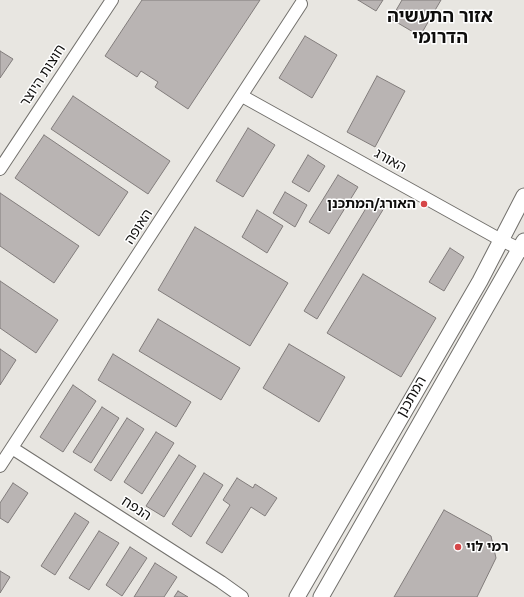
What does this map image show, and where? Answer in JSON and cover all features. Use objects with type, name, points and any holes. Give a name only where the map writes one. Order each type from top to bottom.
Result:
[{"type":"street","name":"חוצות היוצר","points":[[0,169],[112,0]]},
{"type":"street","name":"האופה","points":[[0,466],[301,4]]},
{"type":"street","name":"האורג","points":[[242,96],[502,240],[523,247]]},
{"type":"street","name":"המתכנן","points":[[297,597],[480,281],[524,196]]},
{"type":"street","name":"המתכנן","points":[[322,597],[523,247]]},
{"type":"street","name":"הנפח","points":[[12,448],[242,597]]},
{"type":"building","points":[[142,0],[260,0],[188,109],[155,87],[158,82],[141,71],[137,77],[105,56]]},
{"type":"building","points":[[358,0],[383,0],[376,11]]},
{"type":"building","points":[[402,0],[441,0],[420,36],[391,19]]},
{"type":"building","points":[[305,36],[337,55],[312,98],[279,78]]},
{"type":"building","points":[[0,51],[13,59],[0,78]]},
{"type":"building","points":[[377,76],[405,91],[375,147],[347,132]]},
{"type":"building","points":[[73,96],[170,161],[148,194],[51,129]]},
{"type":"building","points":[[248,128],[275,145],[243,197],[216,181]]},
{"type":"building","points":[[44,135],[128,192],[99,236],[15,178]]},
{"type":"building","points":[[308,155],[325,166],[309,192],[292,182]]},
{"type":"building","points":[[338,175],[358,187],[329,234],[309,222]]},
{"type":"building","points":[[285,192],[307,205],[295,227],[273,213]]},
{"type":"building","points":[[0,193],[79,246],[54,283],[0,246]]},
{"type":"building","points":[[371,200],[384,208],[317,319],[304,311]]},
{"type":"building","points":[[257,210],[283,226],[267,253],[242,237]]},
{"type":"building","points":[[195,227],[288,283],[250,346],[158,290]]},
{"type":"building","points":[[450,248],[464,257],[444,291],[429,282]]},
{"type":"building","points":[[363,274],[436,318],[401,377],[327,333]]},
{"type":"building","points":[[0,281],[58,320],[36,353],[0,328]]},
{"type":"building","points":[[158,319],[240,368],[221,400],[139,351]]},
{"type":"building","points":[[289,344],[345,377],[319,422],[263,388]]},
{"type":"building","points":[[0,349],[16,360],[0,385]]},
{"type":"building","points":[[113,354],[191,402],[176,427],[98,380]]},
{"type":"building","points":[[73,385],[96,401],[63,452],[40,437]]},
{"type":"building","points":[[102,407],[119,418],[91,463],[73,452]]},
{"type":"building","points":[[127,418],[144,429],[111,481],[94,470]]},
{"type":"building","points":[[156,432],[174,443],[142,494],[124,482]]},
{"type":"building","points":[[179,455],[196,466],[164,517],[146,506]]},
{"type":"building","points":[[204,473],[223,485],[191,537],[172,524]]},
{"type":"building","points":[[237,478],[253,488],[255,484],[277,498],[265,516],[251,507],[222,553],[206,543],[230,505],[223,500]]},
{"type":"building","points":[[13,483],[28,493],[8,523],[0,518],[0,503]]},
{"type":"building","name":"רמי לוי","points":[[444,510],[491,536],[496,558],[477,597],[394,597]]},
{"type":"building","points":[[75,513],[89,522],[55,575],[41,566]]},
{"type":"building","points":[[99,531],[119,543],[89,590],[69,578]]},
{"type":"building","points":[[130,547],[147,558],[122,596],[106,585]]},
{"type":"building","points":[[155,563],[177,577],[164,597],[134,597]]},
{"type":"building","points":[[0,571],[10,577],[0,593]]},
{"type":"building","points":[[178,591],[188,597],[174,597]]},
{"type":"place","name":"האורג/המתכנן","points":[[424,204]]},
{"type":"place","name":"רמי לוי","points":[[458,547]]},
{"type":"district","name":"אזור התעשיה הדרומי","points":[[440,27]]}]
